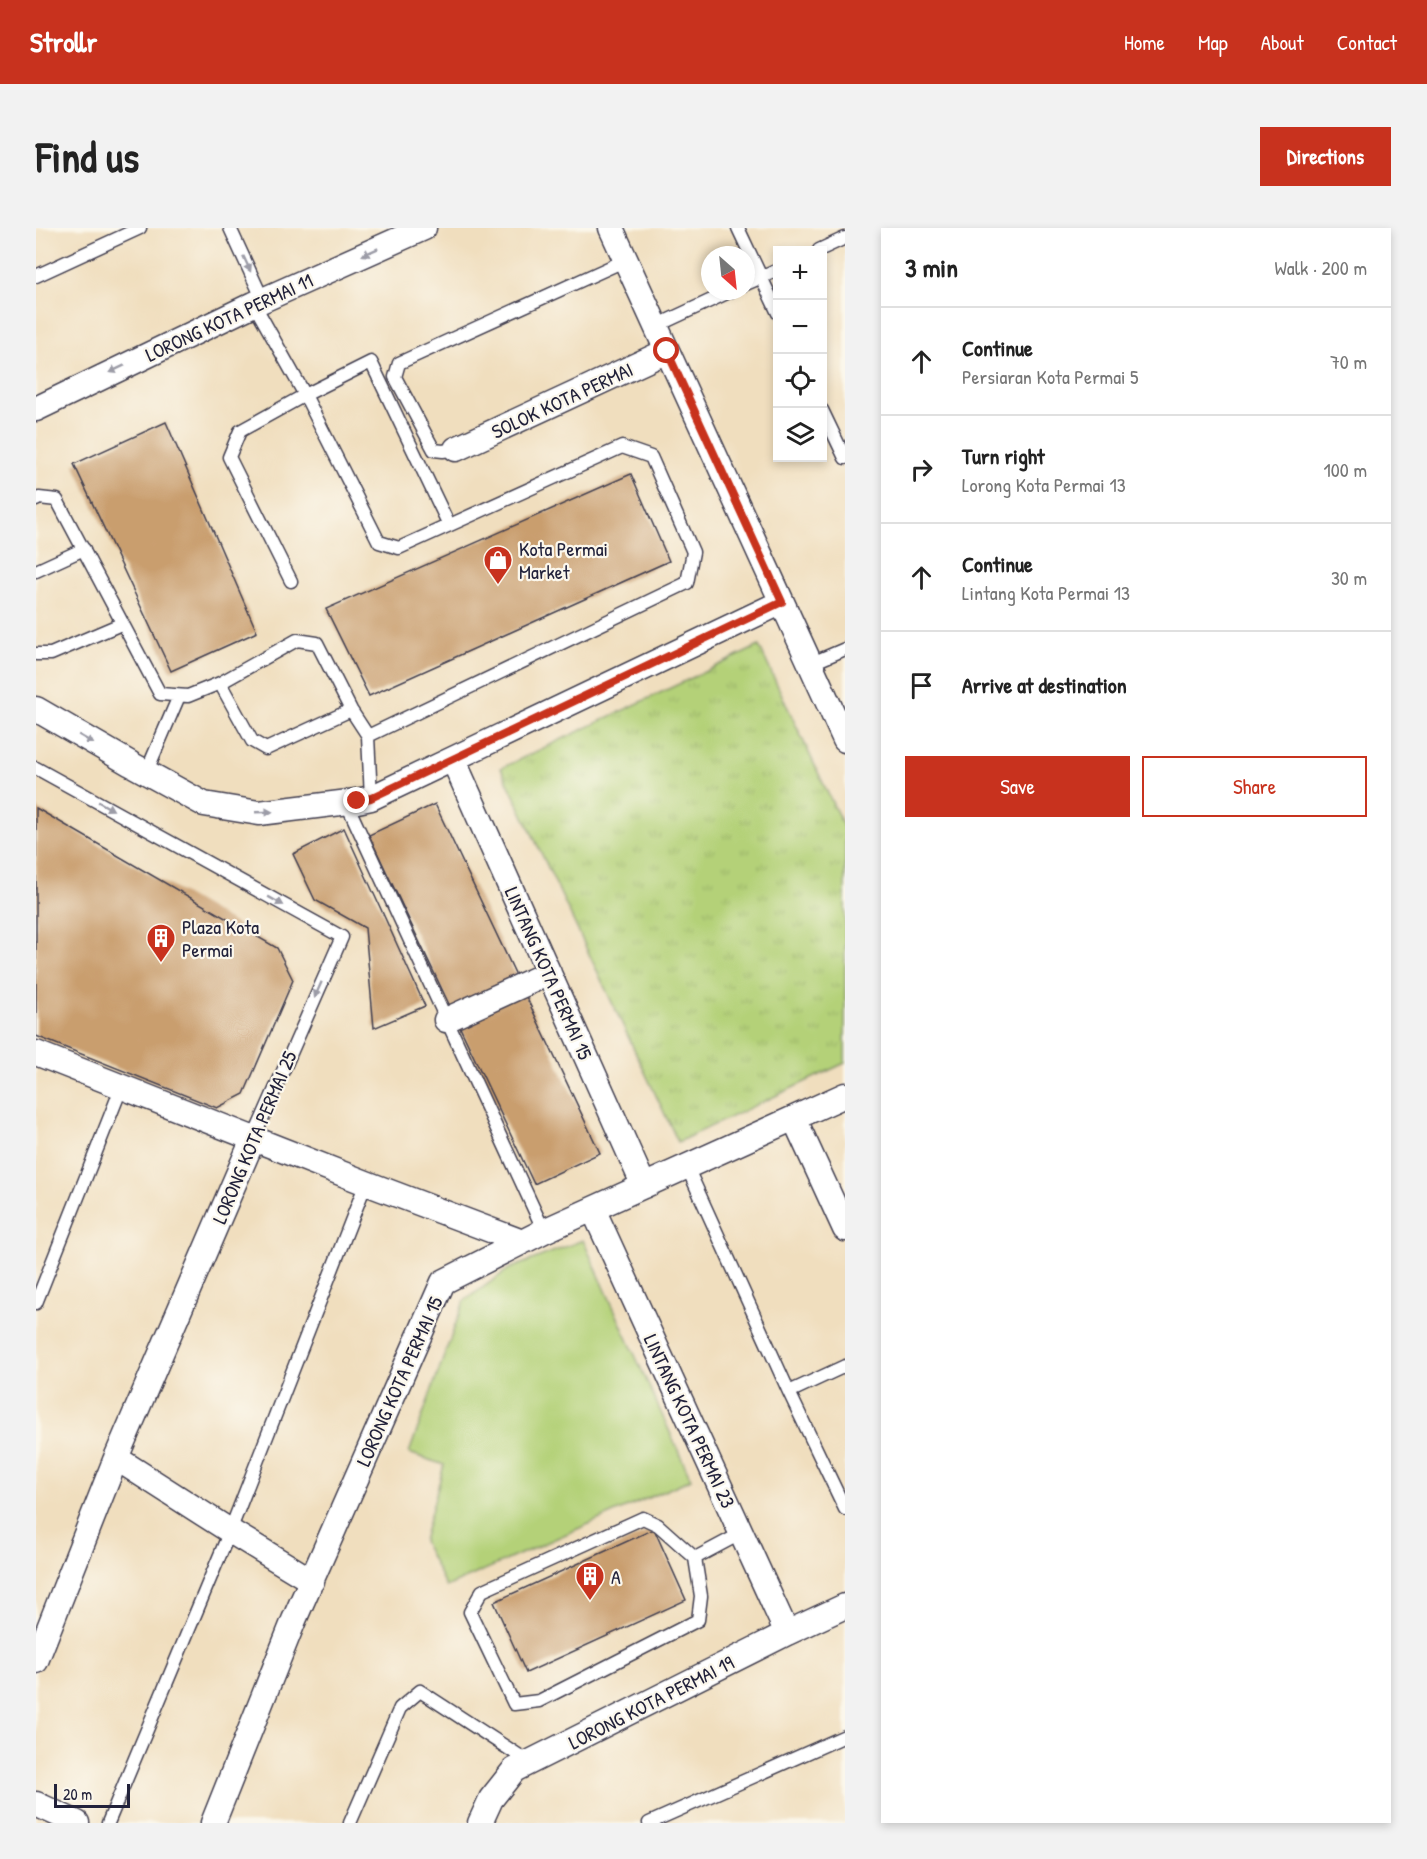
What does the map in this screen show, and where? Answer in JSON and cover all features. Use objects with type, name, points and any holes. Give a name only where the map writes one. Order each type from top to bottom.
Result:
[{"type":"street","name":"LORONG KOTA PERMAI 11","points":[[37,406],[258,302],[424,228]]},
{"type":"street","points":[[611,228],[845,740]]},
{"type":"street","name":"SOLOK KOTA PERMAI","points":[[456,449],[667,351]]},
{"type":"street","points":[[36,709],[204,804],[259,813],[346,802],[371,798],[782,602]]},
{"type":"street","name":"LINTANG KOTA PERMAI 15","points":[[453,759],[644,1186]]},
{"type":"street","points":[[446,1020],[549,973]]},
{"type":"street","points":[[36,1053],[522,1242]]},
{"type":"street","name":"LORONG KOTA PERMAI 15","points":[[213,1823],[294,1620],[443,1282],[522,1242],[845,1095]]},
{"type":"street","points":[[794,1118],[845,1229]]},
{"type":"street","name":"LORONG KOTA PERMAI 25","points":[[36,1661],[42,1629],[254,1137]]},
{"type":"street","name":"LINTANG KOTA PERMAI 23","points":[[593,1209],[787,1633]]},
{"type":"street","points":[[116,1458],[312,1581]]},
{"type":"street","name":"LORONG KOTA PERMAI 19","points":[[480,1823],[491,1799],[514,1770],[845,1606]]},
{"type":"street","points":[[36,1804],[77,1823]]},
{"type":"lane","points":[[36,276],[140,228]]},
{"type":"lane","points":[[230,228],[258,302],[379,542],[399,548],[622,447],[651,457],[693,552],[687,583],[368,736]]},
{"type":"lane","points":[[738,228],[773,304]]},
{"type":"lane","points":[[827,246],[845,238]]},
{"type":"lane","points":[[456,449],[434,450],[395,377],[399,363],[626,260]]},
{"type":"lane","points":[[755,280],[773,272]]},
{"type":"lane","points":[[656,326],[712,300]]},
{"type":"lane","points":[[291,581],[229,457],[240,431],[371,362],[449,525]]},
{"type":"lane","points":[[827,420],[845,458]]},
{"type":"lane","points":[[36,500],[39,498],[57,500],[160,694],[188,696],[220,683],[297,640],[317,643],[351,710],[368,736],[371,798]]},
{"type":"lane","points":[[36,571],[84,549]]},
{"type":"lane","points":[[36,654],[51,654],[122,624]]},
{"type":"lane","points":[[810,664],[845,649]]},
{"type":"lane","points":[[220,683],[252,741],[266,749],[351,710]]},
{"type":"lane","points":[[146,773],[179,696]]},
{"type":"lane","name":"LORONG KOTA PERMAI 25","points":[[36,768],[342,937],[254,1137]]},
{"type":"lane","points":[[346,802],[544,1232]]},
{"type":"lane","points":[[36,1303],[123,1086]]},
{"type":"lane","points":[[687,1167],[845,1509]]},
{"type":"lane","points":[[108,1823],[230,1531],[366,1183]]},
{"type":"lane","points":[[789,1392],[845,1366]]},
{"type":"lane","points":[[643,1518],[658,1525],[694,1558],[701,1596],[698,1620],[539,1701],[514,1704],[470,1612],[482,1592],[643,1518]]},
{"type":"lane","points":[[694,1558],[742,1533]]},
{"type":"lane","points":[[350,1823],[400,1708],[420,1691],[529,1762]]},
{"type":"lane","points":[[649,1823],[845,1736]]},
{"type":"green space","points":[[759,646],[845,830],[845,1063],[678,1142],[501,768]]},
{"type":"green space","points":[[583,1240],[691,1479],[446,1587],[423,1541],[444,1465],[409,1453],[464,1301],[509,1269]]},
{"type":"building","points":[[166,422],[257,632],[171,671],[74,464]]},
{"type":"building","name":"Kota Permai Market","points":[[631,474],[669,561],[369,696],[326,609]]},
{"type":"building","points":[[435,804],[600,1153],[534,1184],[369,835]]},
{"type":"building","name":"Plaza Kota Permai","points":[[36,808],[277,948],[293,980],[244,1094],[217,1108],[36,1036]]},
{"type":"building","points":[[344,828],[425,1006],[374,1028],[365,928],[315,900],[293,854]]},
{"type":"building","name":"A","points":[[654,1529],[686,1600],[526,1673],[494,1602]]},
{"type":"place","name":"Kota Permai Market","points":[[498,586]]},
{"type":"place","name":"Plaza Kota Permai","points":[[161,964]]},
{"type":"place","name":"A","points":[[590,1602]]},
{"type":"route","points":[[357,801],[371,798],[782,602],[667,351]]}]
